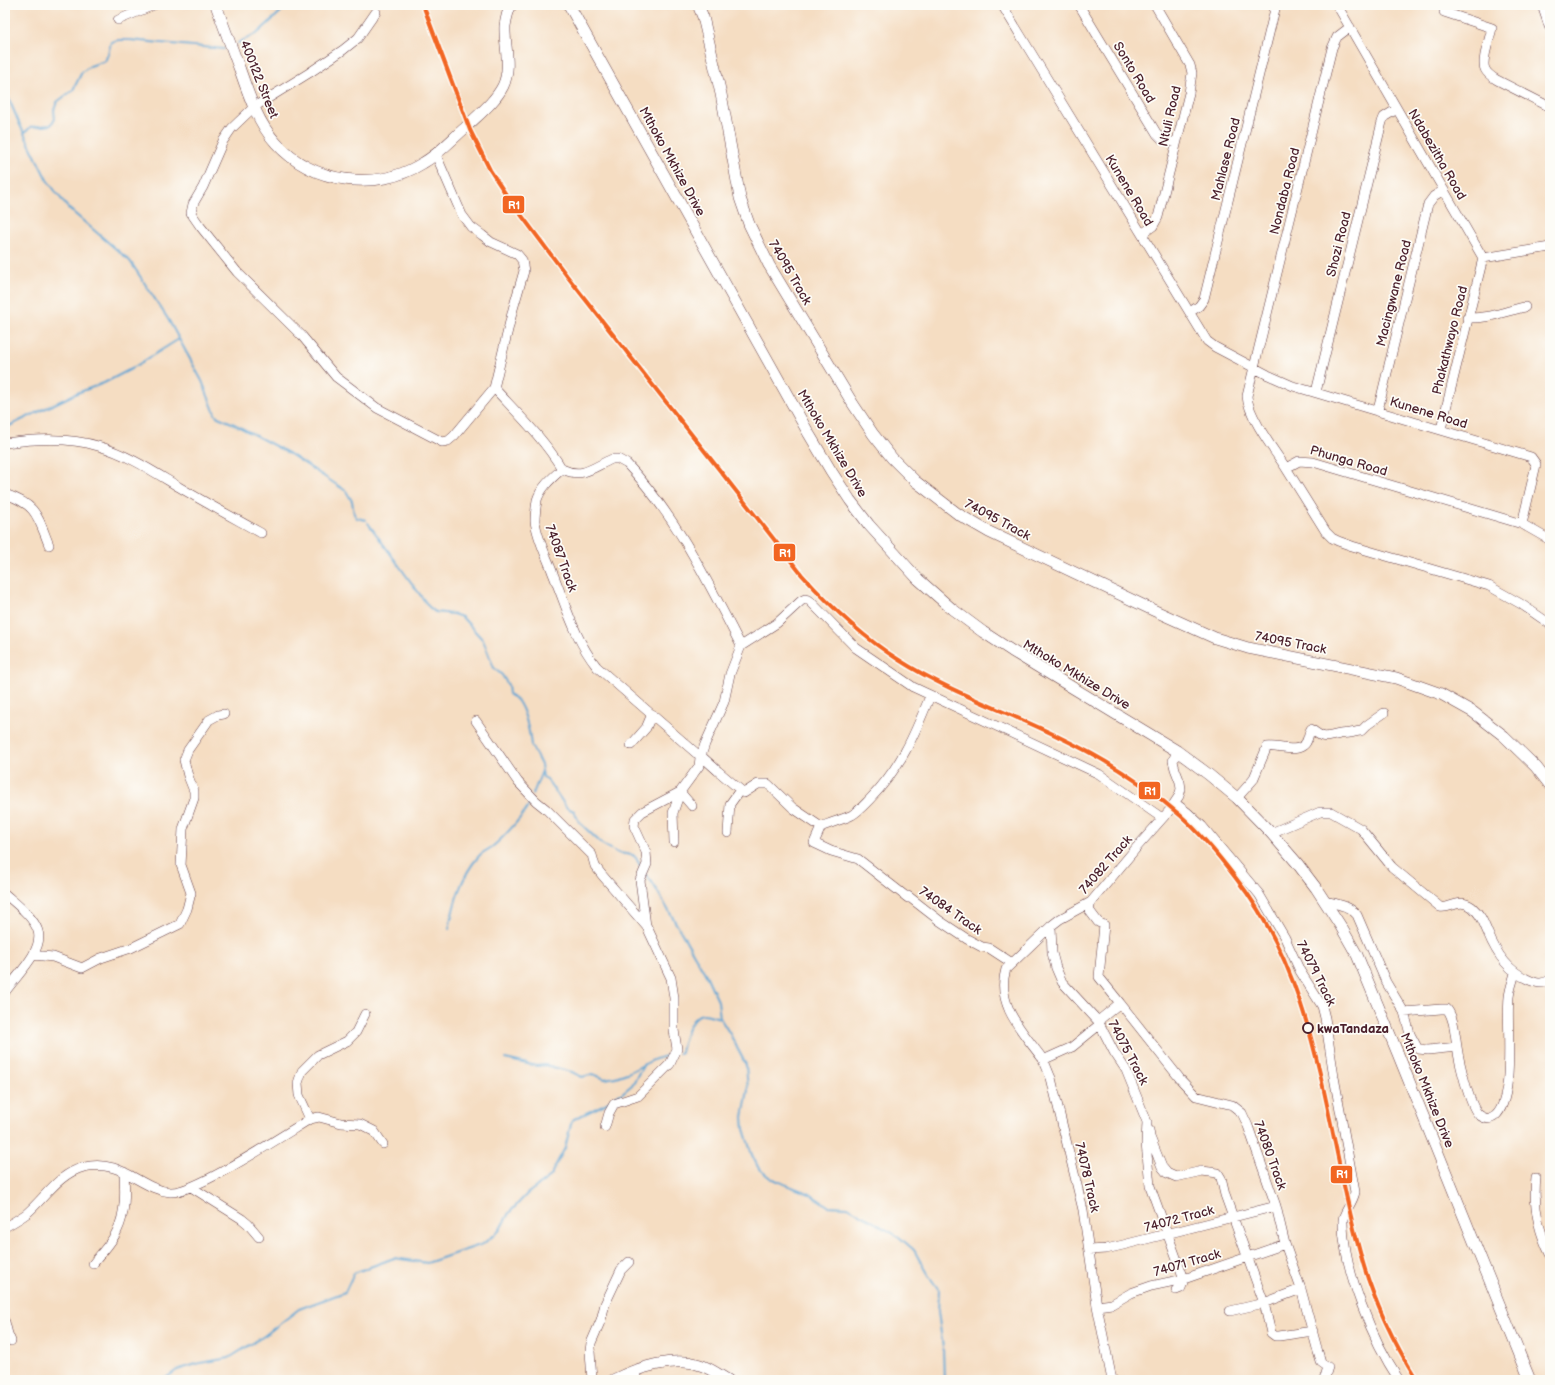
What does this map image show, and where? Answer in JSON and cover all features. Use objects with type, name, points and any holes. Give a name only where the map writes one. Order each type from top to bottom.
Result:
[{"type":"street","points":[[118,20],[142,7],[154,5]]},
{"type":"street","name":"400122 Street","points":[[216,5],[254,107],[266,130],[276,143],[287,154],[310,168],[342,179],[373,180],[392,177],[407,172],[436,155],[496,97],[504,84],[508,64],[505,25],[511,5]]},
{"type":"street","name":"74095 Track","points":[[698,5],[703,17],[721,94],[740,198],[749,224],[769,265],[853,404],[873,434],[892,458],[915,481],[958,514],[989,532],[1215,638],[1248,648],[1396,678],[1441,694],[1473,712],[1504,736],[1536,767],[1550,785]]},
{"type":"street","name":"Kunene Road","points":[[1002,5],[1207,341],[1215,347],[1282,382],[1531,457],[1534,460],[1535,469],[1522,524]]},
{"type":"street","name":"Sonto Road","points":[[1079,5],[1157,134],[1162,138],[1176,143]]},
{"type":"street","name":"Ntuli Road","points":[[1142,234],[1153,226],[1158,217],[1189,93],[1192,73],[1187,59],[1155,5]]},
{"type":"street","name":"Mahlase Road","points":[[1190,312],[1199,306],[1204,298],[1276,5]]},
{"type":"street","name":"Ndabezitha Road","points":[[1337,5],[1483,258]]},
{"type":"street","points":[[1543,5],[1550,26]]},
{"type":"street","name":"Mthoko Mkhize Drive","points":[[570,6],[809,434],[830,470],[869,525],[918,578],[952,609],[983,632],[1177,751],[1208,774],[1237,798],[1271,833],[1296,863],[1324,901],[1343,931],[1362,968],[1530,1380]]},
{"type":"street","points":[[376,12],[358,38],[309,73],[254,107],[232,128],[223,141],[203,187],[191,209],[193,217],[237,272],[302,336],[336,377],[377,408],[442,442],[448,441],[494,388],[513,309],[524,271],[524,265],[517,254],[491,242],[471,227],[462,216],[436,155]]},
{"type":"street","points":[[1444,12],[1492,28],[1485,56],[1485,70],[1497,80],[1550,107]]},
{"type":"street","name":"Nondaba Road","points":[[1255,367],[1332,48],[1337,37],[1350,27]]},
{"type":"street","name":"Shozi Road","points":[[1316,392],[1382,122],[1384,117],[1397,109]]},
{"type":"street","name":"Macingwane Road","points":[[1378,410],[1428,204],[1434,196],[1444,190]]},
{"type":"street","points":[[1483,258],[1550,247]]},
{"type":"street","name":"Phakathwayo Road","points":[[1441,429],[1467,318],[1483,258]]},
{"type":"street","points":[[1467,318],[1486,318],[1512,309],[1525,307]]},
{"type":"street","points":[[1255,367],[1247,396],[1247,403],[1251,414],[1326,532],[1332,538],[1352,546],[1489,586],[1509,596],[1550,624]]},
{"type":"street","points":[[494,388],[537,435],[554,456],[562,469],[572,473],[581,473],[612,459],[618,459],[627,464],[671,518],[700,567],[741,646]]},
{"type":"street","points":[[5,443],[30,440],[69,441],[109,449],[143,466],[261,533]]},
{"type":"street","name":"Phunga Road","points":[[1286,468],[1299,461],[1313,462],[1522,524],[1550,540]]},
{"type":"street","name":"74087 Track","points":[[562,469],[546,484],[538,499],[535,523],[544,550],[582,646],[597,667],[740,790]]},
{"type":"street","points":[[5,494],[25,502],[33,509],[49,545]]},
{"type":"street","points":[[674,842],[673,813],[680,792],[699,766],[699,754],[702,753],[724,702],[730,674],[741,646],[777,623],[805,599],[809,600],[856,648],[913,687],[1099,774],[1162,818]]},
{"type":"street","points":[[728,833],[730,804],[740,790],[744,793],[758,784],[768,784],[793,808],[821,827],[852,815],[860,809],[895,770],[905,754],[930,696]]},
{"type":"street","points":[[1237,798],[1253,780],[1267,747],[1284,747],[1291,749],[1302,746],[1306,743],[1312,729],[1319,735],[1329,738],[1356,730],[1361,732],[1367,725],[1384,713]]},
{"type":"street","points":[[33,955],[52,957],[82,968],[101,958],[131,948],[180,924],[187,909],[191,893],[181,865],[183,829],[194,798],[194,791],[184,760],[188,750],[209,720],[218,715],[224,714]]},
{"type":"street","points":[[631,745],[646,728],[652,714]]},
{"type":"street","points":[[476,721],[518,782],[592,855],[595,866],[647,927],[671,978],[674,998],[674,1030],[677,1049],[670,1064],[638,1096],[614,1104],[609,1113],[605,1127]]},
{"type":"street","name":"74082 Track","points":[[1004,992],[1003,977],[1006,969],[1051,926],[1060,919],[1091,902],[1174,803],[1179,796],[1180,789],[1180,782],[1173,761],[1177,751]]},
{"type":"street","points":[[647,927],[640,880],[647,864],[646,852],[634,826],[635,819],[642,812],[680,792]]},
{"type":"street","points":[[680,792],[692,806]]},
{"type":"street","name":"74079 Track","points":[[1174,803],[1187,812],[1202,826],[1259,894],[1285,938],[1300,971],[1322,1006],[1326,1018],[1334,1077],[1355,1192],[1354,1200],[1343,1218],[1347,1257],[1364,1312],[1391,1368],[1399,1380]]},
{"type":"street","points":[[1271,833],[1320,812],[1331,812],[1361,829],[1392,867],[1440,907],[1444,908],[1456,903],[1470,906],[1482,918],[1498,954],[1515,973],[1539,983],[1544,984],[1550,980]]},
{"type":"street","name":"74084 Track","points":[[821,827],[814,843],[858,859],[940,921],[982,947],[989,948],[1012,963]]},
{"type":"street","points":[[5,894],[28,916],[38,931],[36,949],[33,955],[5,992]]},
{"type":"street","points":[[1324,901],[1345,906],[1357,915],[1386,982],[1404,1012],[1410,1034],[1418,1049],[1428,1050],[1457,1047]]},
{"type":"street","name":"74080 Track","points":[[1091,902],[1089,910],[1098,922],[1104,925],[1099,977],[1181,1080],[1196,1096],[1232,1104],[1242,1113],[1276,1206],[1285,1244],[1301,1289],[1321,1362],[1328,1367],[1324,1380]]},
{"type":"street","name":"74075 Track","points":[[1051,926],[1052,953],[1062,982],[1098,1023],[1126,1070],[1147,1122],[1146,1143],[1150,1186],[1184,1279]]},
{"type":"street","points":[[1404,1012],[1441,1008],[1447,1010],[1451,1015],[1464,1078],[1472,1104],[1482,1116],[1487,1119],[1492,1118],[1500,1109],[1506,1085],[1509,1046],[1509,996],[1515,973]]},
{"type":"street","name":"74078 Track","points":[[1004,992],[1010,1013],[1017,1026],[1043,1060],[1053,1086],[1083,1210],[1097,1306],[1112,1380]]},
{"type":"street","points":[[1043,1060],[1072,1048],[1120,1003]]},
{"type":"street","points":[[310,1119],[299,1095],[298,1083],[302,1071],[318,1055],[347,1041],[356,1032],[365,1014]]},
{"type":"street","points":[[5,1228],[26,1214],[61,1179],[84,1167],[97,1165],[109,1167],[124,1172],[161,1190],[171,1192],[180,1191],[191,1187],[240,1161],[310,1119],[320,1117],[341,1122],[360,1124],[374,1131],[383,1144]]},
{"type":"street","points":[[1147,1122],[1150,1137],[1162,1167],[1167,1173],[1176,1177],[1202,1171],[1218,1173],[1221,1178],[1225,1195],[1264,1303],[1271,1332],[1275,1336],[1313,1331]]},
{"type":"street","points":[[93,1264],[117,1231],[123,1205],[124,1172]]},
{"type":"street","points":[[1536,1178],[1534,1200],[1537,1219],[1545,1244],[1550,1254]]},
{"type":"street","points":[[191,1187],[242,1219],[259,1237]]},
{"type":"street","name":"74072 Track","points":[[1089,1250],[1106,1249],[1168,1235],[1276,1206]]},
{"type":"street","name":"74071 Track","points":[[1097,1306],[1112,1304],[1131,1293],[1151,1286],[1184,1279],[1285,1244]]},
{"type":"street","points":[[592,1380],[591,1344],[601,1320],[605,1304],[621,1270],[629,1262]]},
{"type":"street","points":[[1176,1290],[1181,1288],[1184,1279]]},
{"type":"street","points":[[1230,1311],[1264,1303],[1301,1289]]},
{"type":"street","points":[[5,1322],[11,1341]]},
{"type":"street","points":[[613,1380],[636,1375],[673,1363],[690,1363],[706,1367],[728,1380]]},
{"type":"waterway","points":[[238,43],[259,32],[288,5]]},
{"type":"waterway","points":[[24,133],[31,127],[51,125],[55,119],[54,110],[57,102],[73,90],[82,72],[90,66],[105,61],[111,42],[118,40],[130,40],[224,49]]},
{"type":"waterway","points":[[5,90],[20,125],[47,180],[68,208],[130,261],[168,319],[202,381],[216,416],[290,454],[346,491],[352,501],[354,514],[357,518],[366,520]]},
{"type":"waterway","points":[[5,428],[77,393],[104,383],[131,369],[179,339]]},
{"type":"waterway","points":[[368,523],[429,607],[435,612],[453,614],[462,617],[483,640],[494,668],[502,675],[508,685],[509,694],[520,704],[525,715],[531,745]]},
{"type":"waterway","points":[[532,747],[541,765],[543,777],[548,781],[567,808],[574,811],[579,822],[602,844],[618,853],[633,855],[642,869]]},
{"type":"waterway","points":[[533,794],[542,771]]},
{"type":"waterway","points":[[449,929],[453,909],[467,872],[480,855],[492,847],[514,825],[525,812],[531,800]]},
{"type":"waterway","points":[[645,874],[652,882],[706,975],[718,1001],[720,1018],[746,1065],[748,1090],[743,1117],[744,1129],[752,1155],[759,1169],[769,1177],[810,1194],[828,1206],[848,1207],[899,1237],[914,1250],[926,1272],[939,1290],[938,1312],[943,1348],[944,1380]]},
{"type":"waterway","points":[[679,1053],[681,1052],[687,1030],[697,1016],[704,1014],[720,1018]]},
{"type":"waterway","points":[[505,1059],[537,1066],[545,1065],[572,1072],[582,1077],[593,1074],[605,1079],[616,1077],[632,1071],[659,1058],[671,1056]]},
{"type":"waterway","points":[[163,1380],[177,1370],[200,1363],[229,1358],[264,1336],[299,1309],[345,1292],[354,1273],[394,1258],[427,1263],[483,1244],[499,1231],[509,1213],[528,1193],[552,1175],[552,1172],[565,1148],[572,1120],[609,1102],[616,1095],[621,1094],[632,1085],[644,1064]]},
{"type":"transit line","name":"R1","points":[[423,5],[470,130],[490,170],[507,196],[567,276],[813,587],[872,642],[899,660],[958,692],[1075,745],[1138,782],[1181,816],[1210,845],[1235,877],[1264,920],[1286,965],[1304,1013],[1317,1062],[1350,1214],[1363,1263],[1373,1293],[1386,1323],[1417,1380]]},
{"type":"place","name":"kwaTandaza","points":[[1308,1028]]}]
